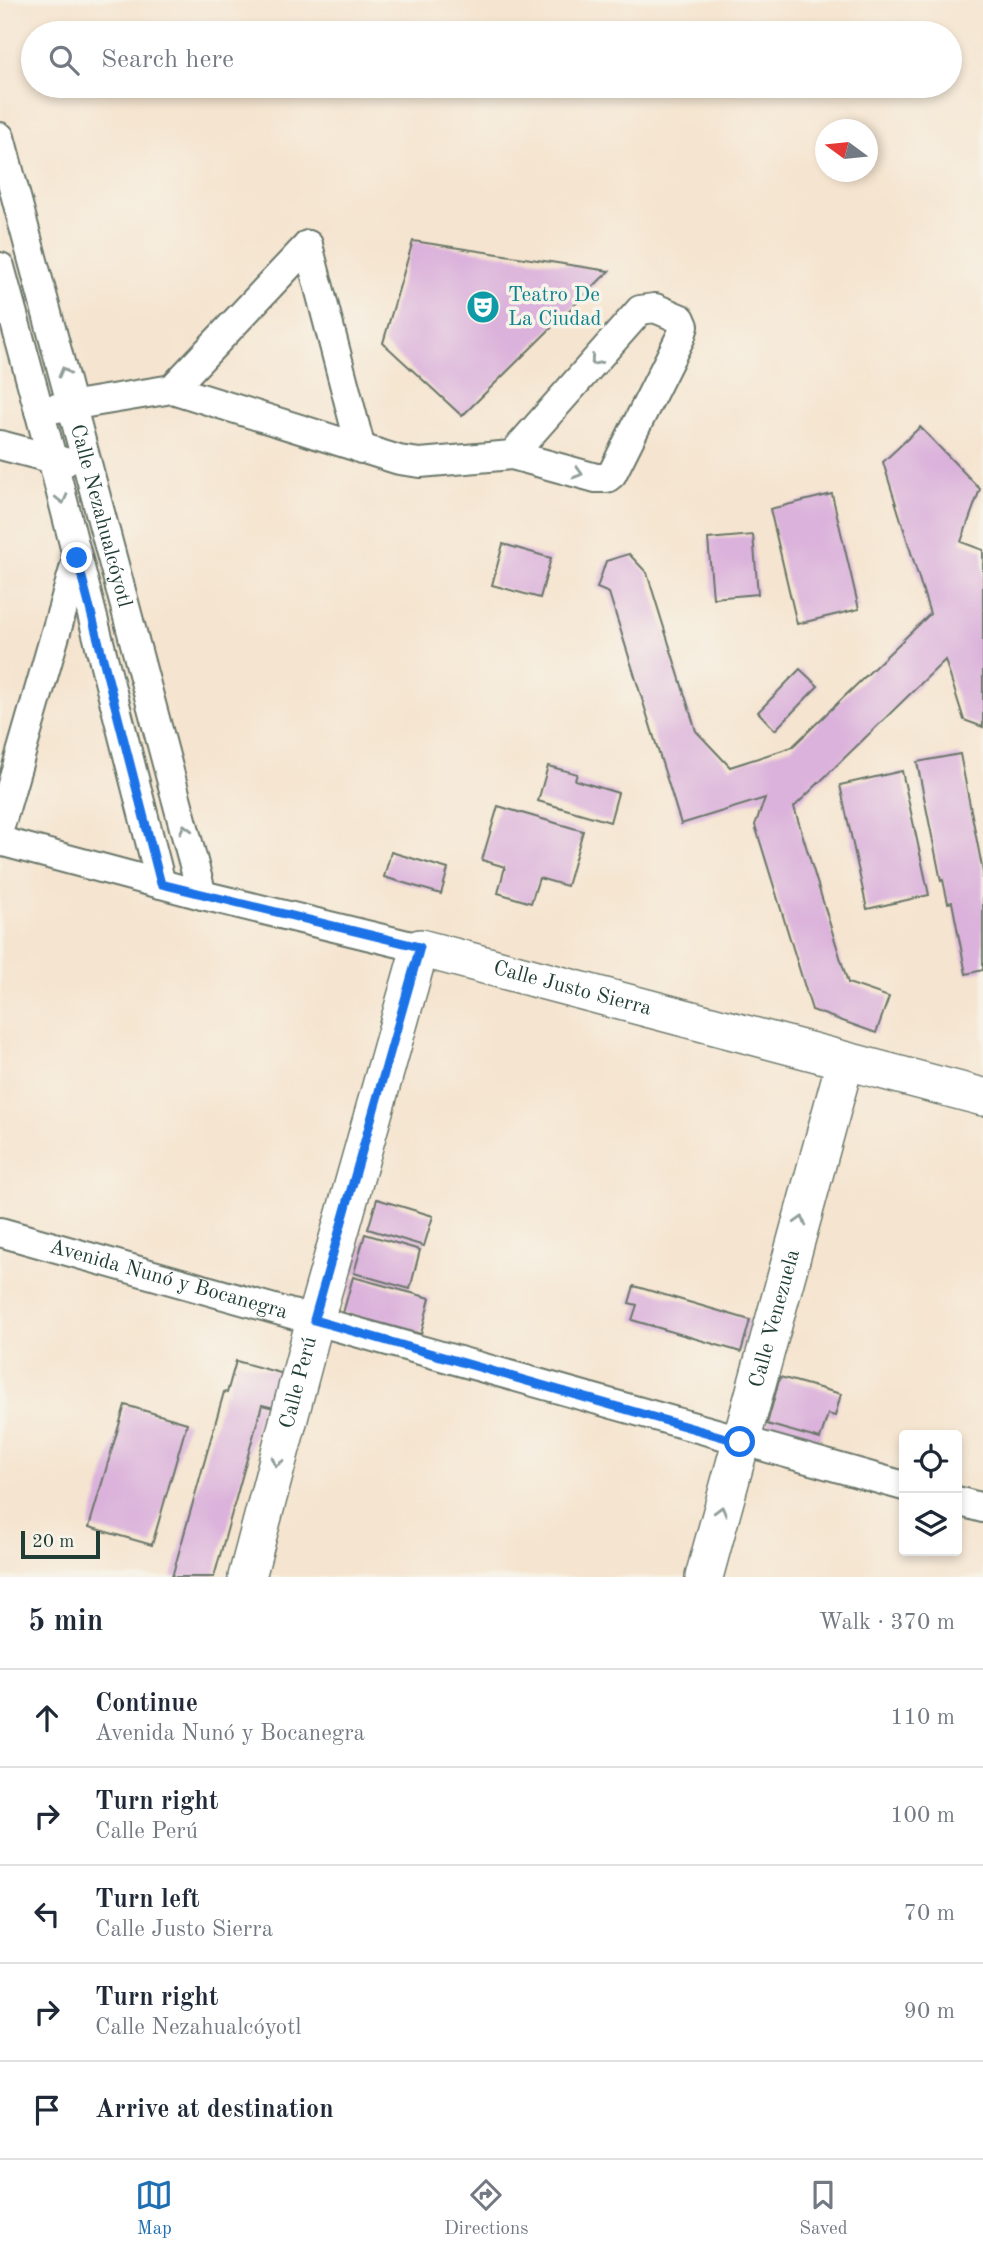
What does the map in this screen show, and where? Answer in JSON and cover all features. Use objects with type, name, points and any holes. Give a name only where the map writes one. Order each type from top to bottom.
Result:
[{"type":"main road","name":"Calle Justo Sierra","points":[[420,947],[983,1097]]},
{"type":"main road","name":"Calle Perú","points":[[247,1577],[314,1320],[420,947]]},
{"type":"main road","name":"Calle Venezuela","points":[[704,1577],[845,1062]]},
{"type":"street","name":"Calle Nezahualcóyotl","points":[[0,137],[202,895]]},
{"type":"street","points":[[172,388],[308,245],[360,449]]},
{"type":"street","name":"Calle Nezahualcóyotl","points":[[0,267],[161,884]]},
{"type":"street","points":[[39,411],[172,388],[399,460],[419,463],[512,455],[596,478],[607,478],[612,474],[681,336],[684,326],[681,319],[655,308],[640,310],[512,455]]},
{"type":"street","points":[[0,445],[90,468]]},
{"type":"street","points":[[0,827],[77,558],[97,499]]},
{"type":"street","name":"Calle Justo Sierra","points":[[0,841],[202,895],[420,947]]},
{"type":"street","name":"Avenida Nunó y Bocanegra","points":[[0,1233],[899,1485]]},
{"type":"street","points":[[962,1502],[983,1508]]},
{"type":"building","name":"Teatro De La Ciudad","points":[[413,241],[609,271],[462,416],[383,343]]},
{"type":"building","points":[[920,427],[980,489],[961,542],[983,550],[983,727],[964,720],[945,660],[794,807],[848,983],[889,997],[876,1033],[812,1010],[755,825],[765,798],[681,824],[609,593],[597,588],[606,561],[629,554],[647,573],[696,731],[730,767],[792,747],[930,614],[883,462]]},
{"type":"building","points":[[832,494],[859,609],[797,624],[770,509]]},
{"type":"building","points":[[753,535],[758,594],[713,598],[708,539]]},
{"type":"building","points":[[503,544],[551,558],[540,598],[492,585]]},
{"type":"building","points":[[800,669],[818,686],[775,730],[758,712]]},
{"type":"building","points":[[960,754],[983,872],[983,970],[966,974],[952,902],[948,903],[943,880],[941,881],[917,762]]},
{"type":"building","points":[[548,766],[577,774],[575,780],[618,793],[610,822],[538,801]]},
{"type":"building","points":[[902,771],[929,895],[867,909],[840,785]]},
{"type":"building","points":[[498,806],[583,831],[567,886],[539,878],[531,903],[498,893],[505,867],[482,860]]},
{"type":"building","points":[[391,852],[448,869],[441,894],[384,877]]},
{"type":"building","points":[[377,1199],[433,1216],[424,1246],[368,1229]]},
{"type":"building","points":[[365,1234],[420,1250],[410,1289],[354,1273]]},
{"type":"building","points":[[353,1277],[430,1298],[421,1334],[343,1313]]},
{"type":"building","points":[[634,1286],[750,1320],[741,1352],[632,1320],[637,1305],[629,1303]]},
{"type":"building","points":[[236,1361],[284,1374],[274,1408],[262,1405],[214,1577],[172,1577],[224,1392],[227,1393]]},
{"type":"building","points":[[780,1377],[841,1394],[835,1416],[828,1414],[820,1439],[767,1424]]},
{"type":"building","points":[[125,1405],[187,1423],[152,1545],[89,1527]]},
{"type":"place","name":"Teatro De La Ciudad","points":[[483,307]]},
{"type":"route","points":[[77,558],[161,884],[420,947],[314,1320],[740,1442]]}]
